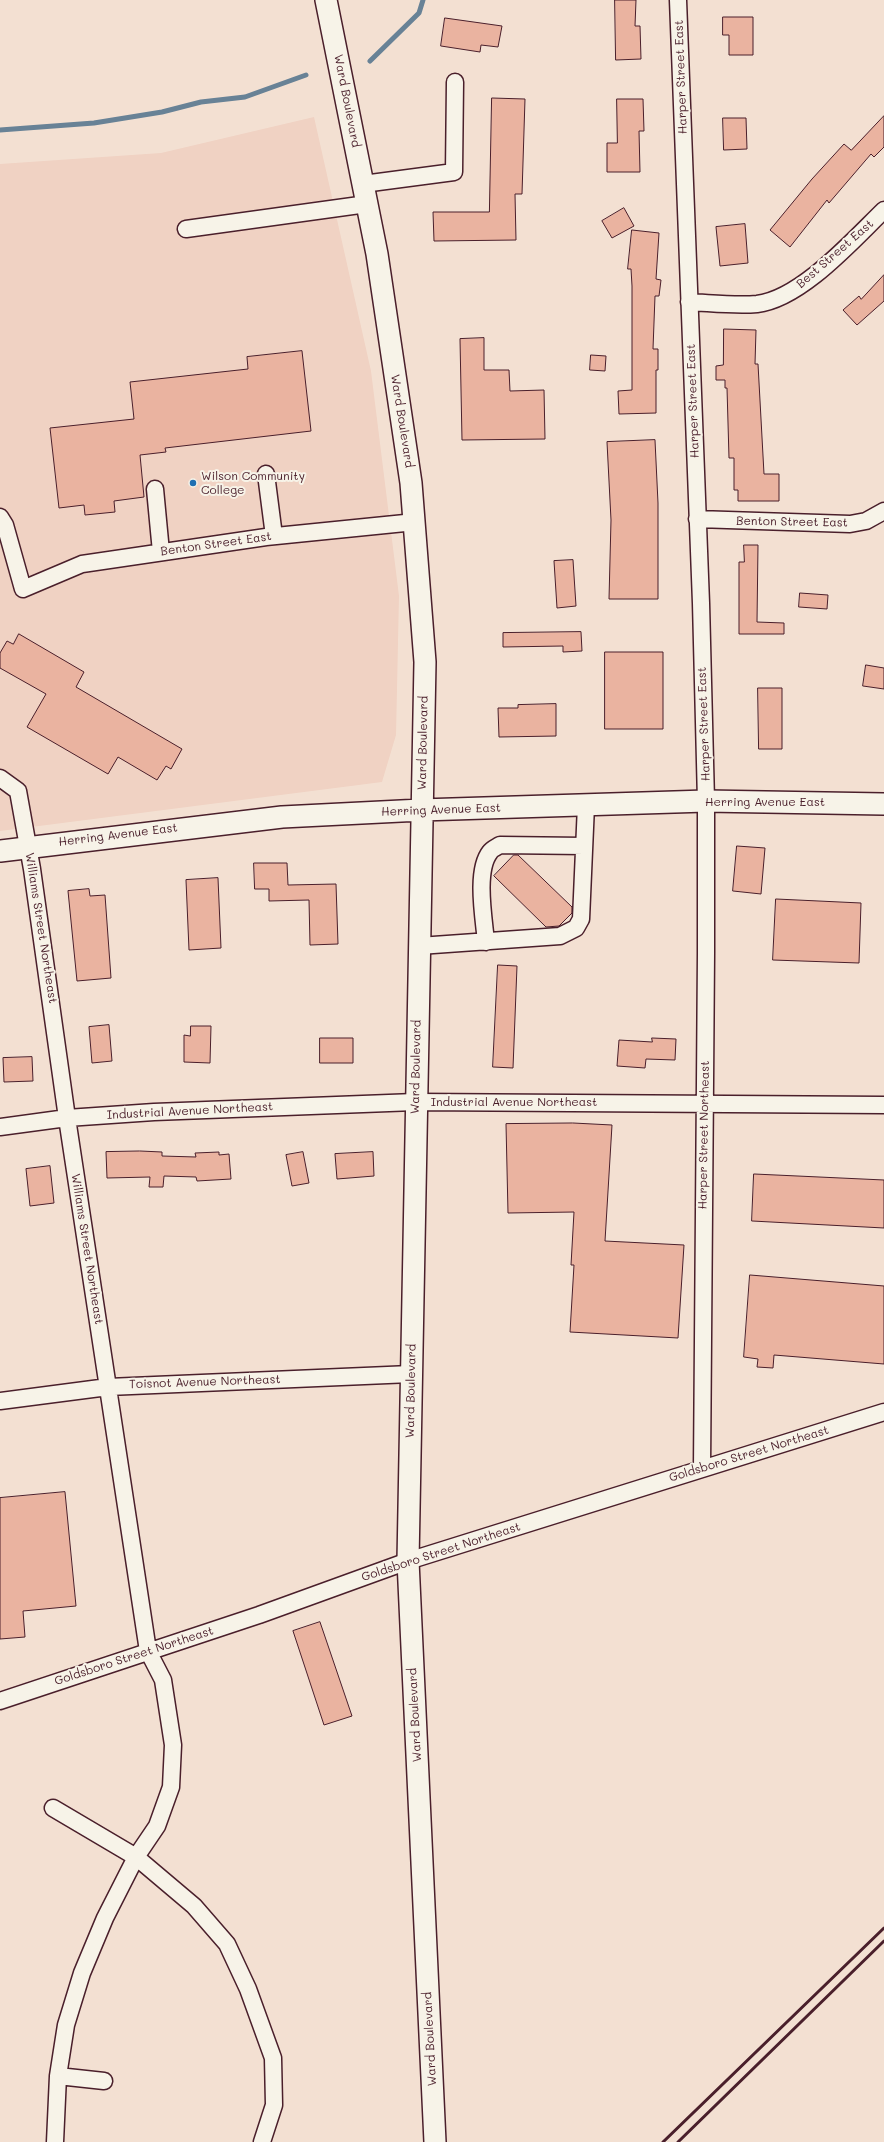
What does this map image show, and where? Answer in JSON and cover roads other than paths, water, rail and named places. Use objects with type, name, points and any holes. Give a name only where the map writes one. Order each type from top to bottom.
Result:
[{"type":"main road","name":"Ward Boulevard","points":[[326,0],[377,254],[410,476],[415,522],[425,662],[408,1561],[435,2142]]},
{"type":"main road","name":"Herring Avenue East","points":[[0,850],[274,817],[422,810],[706,801],[884,804]]},
{"type":"street","name":"Harper Street East","points":[[678,0],[690,302],[706,801]]},
{"type":"street","points":[[186,229],[365,194],[454,172],[455,82]]},
{"type":"street","name":"Best Street East","points":[[690,302],[757,304],[774,300],[808,280],[884,210]]},
{"type":"street","points":[[266,474],[274,536]]},
{"type":"street","points":[[155,489],[161,552]]},
{"type":"street","name":"Benton Street East","points":[[697,519],[850,524],[866,521],[884,511]]},
{"type":"street","name":"Benton Street East","points":[[0,517],[5,525],[23,588],[82,564],[274,536],[415,522]]},
{"type":"street","name":"Williams Street Northeast","points":[[0,778],[4,779],[18,791],[29,846],[67,1118],[148,1651],[163,1680],[173,1745],[171,1787],[157,1826],[136,1857],[105,1918],[82,1973],[66,2025],[58,2076],[55,2142]]},
{"type":"street","name":"Harper Street Northeast","points":[[702,1469],[706,801]]},
{"type":"street","points":[[419,946],[560,936],[576,928],[581,919],[586,805]]},
{"type":"street","points":[[486,942],[482,874],[484,862],[490,851],[500,845],[584,846]]},
{"type":"street","name":"Industrial Avenue Northeast","points":[[0,1127],[67,1118],[154,1112],[416,1102],[884,1105]]},
{"type":"street","name":"Toisnot Avenue Northeast","points":[[0,1401],[108,1387],[411,1374]]},
{"type":"street","name":"Goldsboro Street Northeast","points":[[0,1701],[259,1615],[408,1561],[884,1412]]},
{"type":"street","points":[[53,1808],[136,1857],[194,1906],[227,1944],[248,1989],[273,2058],[274,2106],[262,2142]]},
{"type":"street","points":[[58,2076],[104,2081]]},
{"type":"waterway","points":[[370,61],[419,13],[423,0]]},
{"type":"waterway","points":[[0,130],[94,123],[162,112],[201,102],[245,97],[306,75]]},
{"type":"railway","points":[[663,2142],[884,1928]]},
{"type":"railway","points":[[678,2142],[884,1941]]},
{"type":"place","name":"Wilson Community College","points":[[193,483]]}]
